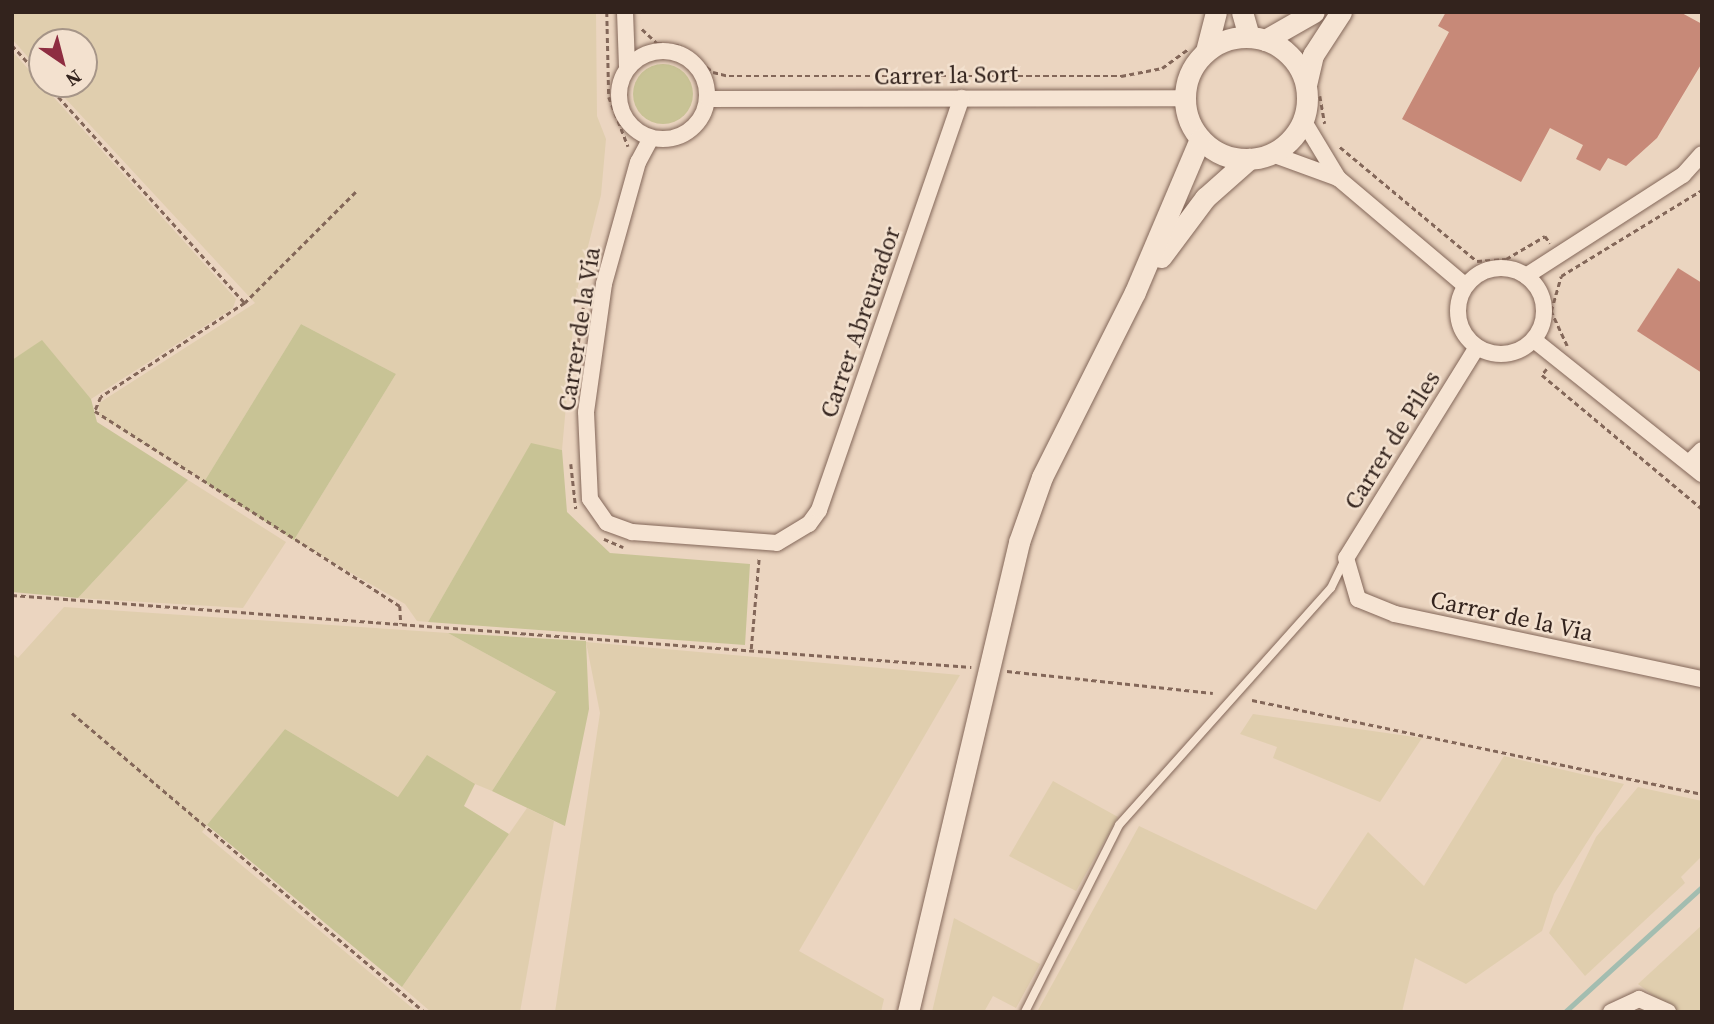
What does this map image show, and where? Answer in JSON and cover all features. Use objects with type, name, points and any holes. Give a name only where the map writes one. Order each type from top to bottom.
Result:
[{"type":"street","points":[[625,12],[627,66],[620,107],[630,125],[651,138],[669,140],[691,131],[708,99],[705,79],[685,56],[662,51],[627,66]]},
{"type":"street","points":[[1216,12],[1198,48],[1184,98],[1200,139],[1222,155],[1249,159],[1272,154],[1338,178]]},
{"type":"street","points":[[1242,12],[1257,38],[1292,57],[1313,87]]},
{"type":"street","points":[[1198,48],[1257,38],[1314,12]]},
{"type":"street","points":[[1272,154],[1303,120],[1313,87],[1313,55],[1341,12]]},
{"type":"street","name":"Carrer Abreurador","points":[[777,544],[809,524],[819,510],[962,97]]},
{"type":"street","name":"Carrer la Sort","points":[[708,99],[1184,98]]},
{"type":"street","points":[[1303,120],[1338,178],[1466,286]]},
{"type":"street","name":"Carrer de la Via","points":[[651,138],[638,162],[604,284],[586,412],[590,499],[607,523],[632,532],[777,544]]},
{"type":"street","points":[[908,1012],[1019,542],[1042,477],[1135,292],[1200,139]]},
{"type":"street","points":[[1526,276],[1556,252],[1683,175],[1702,154]]},
{"type":"street","points":[[1135,292],[1205,198],[1249,159]]},
{"type":"street","points":[[1494,269],[1526,276],[1543,300],[1534,340],[1505,354],[1477,347],[1460,325],[1466,286],[1494,269]]},
{"type":"street","points":[[1534,340],[1696,469],[1702,450]]},
{"type":"street","name":"Carrer de Piles","points":[[1346,558],[1477,347]]},
{"type":"street","name":"Carrer de la Via","points":[[1346,558],[1350,587],[1366,606],[1702,679]]},
{"type":"street","points":[[1611,1012],[1639,999],[1668,1012]]},
{"type":"lane","points":[[1025,1012],[1119,825],[1331,588],[1346,558]]},
{"type":"path","points":[[640,23],[657,43],[680,46],[729,76],[1121,76],[1162,68],[1198,48]]},
{"type":"path","points":[[12,45],[28,63]]},
{"type":"path","points":[[1313,87],[1328,130]]},
{"type":"path","points":[[60,98],[245,303]]},
{"type":"path","points":[[1331,137],[1477,261],[1506,258],[1545,236],[1567,272]]},
{"type":"path","points":[[1702,190],[1567,272],[1551,298],[1552,320],[1570,343],[1542,375],[1702,509]]},
{"type":"path","points":[[356,192],[245,303],[101,397],[96,416],[400,606],[401,624]]},
{"type":"path","points":[[751,649],[760,542]]},
{"type":"path","points":[[12,595],[971,667]]},
{"type":"path","points":[[1000,670],[1213,693]]},
{"type":"path","points":[[1252,700],[1702,794]]},
{"type":"path","points":[[72,713],[424,1012]]},
{"type":"shaded area","points":[[12,12],[596,12],[597,116],[606,139],[601,195],[576,294],[562,450],[531,444],[428,622],[417,621],[405,604],[294,540],[396,374],[301,324],[204,482],[99,416],[99,403],[255,303],[65,98],[98,98],[98,28],[28,28],[28,57],[12,39]]},
{"type":"shaded area","points":[[12,51],[28,69],[28,98],[54,98],[236,299],[233,308],[91,399],[42,341],[12,360]]},
{"type":"shaded area","points":[[663,64],[684,73],[693,94],[684,115],[663,124],[642,115],[633,94],[642,73]]},
{"type":"shaded area","points":[[301,324],[396,374],[294,540],[204,482]]},
{"type":"shaded area","points":[[42,340],[91,399],[97,422],[188,480],[78,598],[12,592],[12,360]]},
{"type":"shaded area","points":[[531,443],[562,450],[567,512],[610,553],[750,564],[745,645],[428,622]]},
{"type":"shaded area","points":[[188,480],[286,542],[243,608],[78,598]]},
{"type":"shaded area","points":[[64,607],[448,633],[556,692],[492,791],[475,784],[398,797],[285,729],[202,832],[417,1012],[12,1012],[12,653],[18,658]]},
{"type":"shaded area","points":[[448,633],[586,641],[589,709],[565,826],[492,791],[556,692]]},
{"type":"shaded area","points":[[586,642],[960,675],[799,951],[884,999],[881,1012],[555,1012],[600,713]]},
{"type":"shaded area","points":[[1253,714],[1422,738],[1380,802],[1273,758],[1277,747],[1240,734]]},
{"type":"shaded area","points":[[285,729],[398,797],[427,755],[475,784],[464,806],[509,834],[402,987],[207,825]]},
{"type":"shaded area","points":[[1504,756],[1624,784],[1554,894],[1542,931],[1466,984],[1415,958],[1402,1012],[1037,1012],[1139,826],[1316,910],[1368,832],[1424,886]]},
{"type":"shaded area","points":[[1053,781],[1118,817],[1076,891],[1009,856]]},
{"type":"shaded area","points":[[1638,787],[1702,801],[1702,856],[1681,877],[1685,883],[1585,976],[1549,933],[1596,837]]},
{"type":"shaded area","points":[[527,808],[554,821],[520,1012],[431,1012],[402,987]]},
{"type":"shaded area","points":[[954,918],[1040,964],[1016,1008],[993,996],[984,1012],[932,1012]]},
{"type":"shaded area","points":[[1702,925],[1702,1012],[1675,1012],[1638,984]]},
{"type":"building","points":[[1446,12],[1680,12],[1702,24],[1702,63],[1657,138],[1626,166],[1608,158],[1600,171],[1576,159],[1583,145],[1550,128],[1521,182],[1402,119],[1449,32],[1438,26]]},
{"type":"building","points":[[1678,268],[1702,283],[1702,373],[1637,331]]},
{"type":"waterway","points":[[1565,1012],[1702,887]]}]
